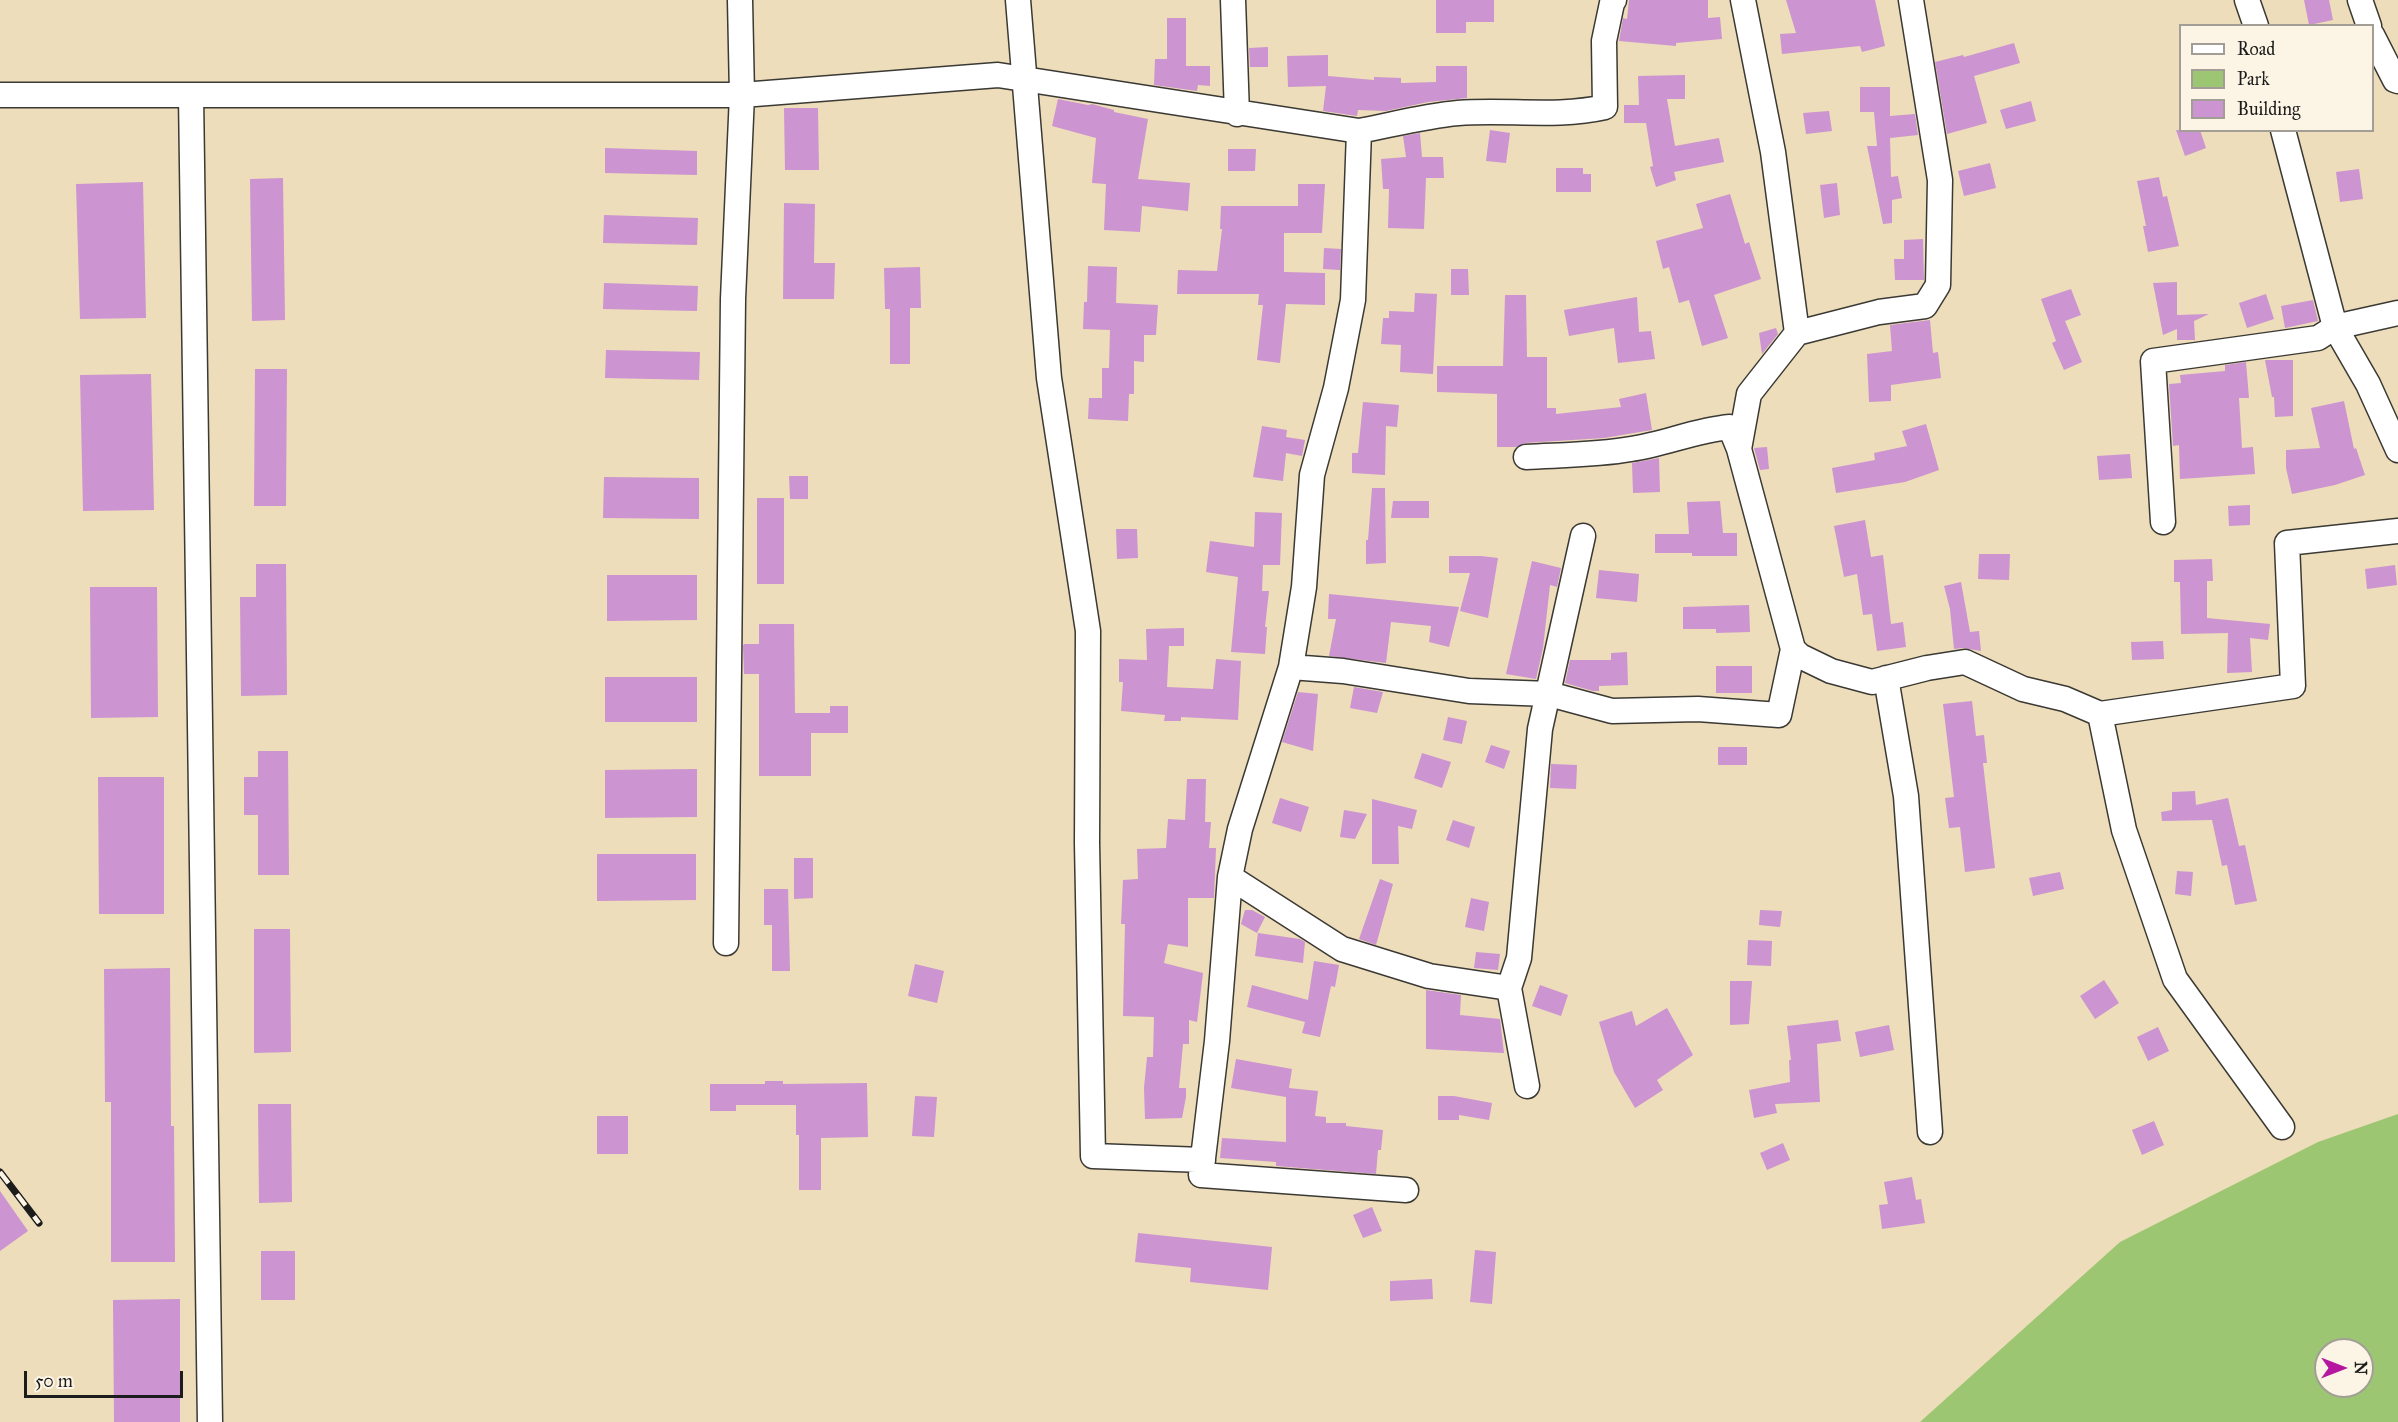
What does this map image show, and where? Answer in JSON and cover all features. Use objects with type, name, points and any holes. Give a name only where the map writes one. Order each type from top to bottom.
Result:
[{"type":"street","points":[[726,943],[733,299],[742,95],[740,0]]},
{"type":"street","points":[[1018,0],[1049,378],[1088,631],[1088,843],[1093,1156],[1203,1160]]},
{"type":"street","points":[[1233,0],[1237,114]]},
{"type":"street","points":[[0,95],[742,95],[998,75],[1237,114],[1359,131],[1459,113],[1533,114],[1588,111],[1605,107],[1604,41],[1614,0]]},
{"type":"street","points":[[1743,0],[1773,152],[1797,333]]},
{"type":"street","points":[[1739,449],[1749,394],[1797,333],[1879,312],[1925,306],[1938,285],[1940,180],[1911,0]]},
{"type":"street","points":[[2247,0],[2255,24]]},
{"type":"street","points":[[2360,0],[2368,24]]},
{"type":"street","points":[[2374,37],[2394,80],[2398,81]]},
{"type":"street","points":[[191,95],[210,1422]]},
{"type":"street","points":[[1359,131],[1353,300],[1336,388],[1312,475],[1304,587],[1291,667],[1240,829],[1230,877],[1217,1041],[1201,1175],[1407,1190]]},
{"type":"street","points":[[2284,132],[2335,327],[2368,384],[2398,450]]},
{"type":"street","points":[[2163,522],[2153,361],[2318,338],[2335,327],[2398,313]]},
{"type":"street","points":[[1291,667],[1343,671],[1469,691],[1549,694],[1612,711],[1698,709],[1779,716],[1793,649],[1739,449],[1730,427],[1705,429],[1630,450],[1526,457]]},
{"type":"street","points":[[1793,649],[1800,656],[1831,671],[1872,682],[1965,662],[2023,689],[2065,699],[2100,714],[2293,686],[2287,543],[2398,531]]},
{"type":"street","points":[[1527,1086],[1509,988],[1519,958],[1540,729],[1583,536]]},
{"type":"street","points":[[1886,678],[1906,796],[1930,1132]]},
{"type":"street","points":[[2100,714],[2124,830],[2175,979],[2282,1126]]},
{"type":"street","points":[[1230,877],[1342,949],[1429,976],[1509,988]]},
{"type":"green space","points":[[2398,1114],[2398,1422],[1920,1422],[2120,1242],[2318,1142]]},
{"type":"building","points":[[1436,0],[1494,0],[1494,22],[1466,22],[1466,33],[1436,33]]},
{"type":"building","points":[[1629,0],[1708,0],[1708,18],[1720,17],[1722,39],[1676,43],[1676,46],[1619,41],[1623,18],[1627,19]]},
{"type":"building","points":[[1786,0],[1875,0],[1885,46],[1862,52],[1860,46],[1782,54],[1780,34],[1796,33]]},
{"type":"building","points":[[2304,0],[2329,0],[2333,20],[2309,24]]},
{"type":"building","points":[[1167,18],[1186,18],[1186,66],[1210,66],[1210,86],[1198,85],[1197,91],[1154,85],[1155,59],[1167,59]]},
{"type":"building","points":[[2014,43],[2020,63],[1974,76],[1987,123],[1947,134],[1935,62],[1963,55],[1964,57]]},
{"type":"building","points":[[1268,47],[1268,67],[1250,67],[1249,48]]},
{"type":"building","points":[[1328,55],[1328,76],[1374,80],[1374,77],[1401,78],[1401,83],[1436,82],[1436,66],[1467,66],[1467,98],[1428,102],[1386,111],[1358,110],[1357,116],[1323,111],[1326,86],[1288,87],[1287,56]]},
{"type":"building","points":[[1685,75],[1685,99],[1667,99],[1675,146],[1719,138],[1724,162],[1674,172],[1676,180],[1656,187],[1650,167],[1653,166],[1646,123],[1624,123],[1624,105],[1639,105],[1638,76]]},
{"type":"building","points":[[1860,87],[1890,87],[1890,116],[1915,114],[1918,135],[1890,138],[1891,177],[1898,176],[1902,198],[1892,200],[1892,223],[1883,224],[1867,146],[1877,146],[1874,112],[1860,112]]},
{"type":"building","points":[[1058,99],[1092,104],[1114,110],[1114,112],[1148,119],[1138,179],[1190,183],[1188,211],[1142,206],[1140,232],[1104,230],[1106,184],[1092,183],[1096,138],[1052,126]]},
{"type":"building","points":[[2031,101],[2036,121],[2006,129],[2000,110]]},
{"type":"building","points":[[784,108],[818,108],[819,170],[785,170]]},
{"type":"building","points":[[1829,111],[1832,131],[1806,134],[1803,113]]},
{"type":"building","points":[[1490,130],[1510,133],[1506,163],[1486,161]]},
{"type":"building","points":[[2176,130],[2201,132],[2206,148],[2185,156]]},
{"type":"building","points":[[1420,133],[1422,157],[1443,157],[1444,178],[1426,178],[1424,229],[1388,228],[1389,189],[1383,189],[1381,159],[1406,157],[1403,136]]},
{"type":"building","points":[[605,148],[697,151],[697,175],[605,173]]},
{"type":"building","points":[[1228,149],[1256,149],[1255,171],[1228,171]]},
{"type":"building","points":[[1990,163],[1996,188],[1964,196],[1958,171]]},
{"type":"building","points":[[1556,168],[1583,168],[1583,174],[1591,174],[1591,192],[1556,192]]},
{"type":"building","points":[[2359,169],[2363,199],[2340,202],[2336,172]]},
{"type":"building","points":[[2159,177],[2163,197],[2167,196],[2179,246],[2148,252],[2143,226],[2146,226],[2137,181]]},
{"type":"building","points":[[283,178],[285,320],[252,321],[250,179]]},
{"type":"building","points":[[143,182],[146,318],[80,319],[76,184]]},
{"type":"building","points":[[1837,183],[1840,215],[1824,218],[1820,185]]},
{"type":"building","points":[[1298,184],[1325,184],[1322,233],[1284,233],[1284,272],[1325,273],[1325,305],[1286,304],[1280,363],[1257,360],[1263,305],[1258,305],[1259,294],[1177,294],[1178,270],[1217,271],[1222,229],[1220,229],[1221,206],[1298,206]]},
{"type":"building","points":[[1730,194],[1745,244],[1749,242],[1761,279],[1714,295],[1728,338],[1702,346],[1689,300],[1679,303],[1669,267],[1663,269],[1656,241],[1703,228],[1696,204]]},
{"type":"building","points":[[784,203],[815,204],[814,263],[835,263],[834,299],[783,299]]},
{"type":"building","points":[[604,215],[698,218],[697,245],[603,243]]},
{"type":"building","points":[[1923,239],[1924,280],[1895,280],[1894,259],[1904,259],[1904,240]]},
{"type":"building","points":[[1324,248],[1341,249],[1340,270],[1323,269]]},
{"type":"building","points":[[1088,266],[1117,267],[1116,303],[1158,305],[1156,335],[1144,335],[1144,362],[1134,361],[1134,394],[1129,394],[1128,421],[1088,419],[1089,398],[1102,398],[1102,368],[1109,368],[1110,330],[1083,329],[1084,302],[1087,302]]},
{"type":"building","points":[[920,267],[921,308],[910,308],[910,364],[890,364],[890,309],[885,309],[884,268]]},
{"type":"building","points":[[1451,269],[1468,269],[1469,295],[1451,295]]},
{"type":"building","points":[[2177,282],[2177,315],[2209,314],[2194,321],[2195,340],[2177,340],[2177,329],[2163,335],[2153,283]]},
{"type":"building","points":[[604,283],[698,286],[697,311],[603,309]]},
{"type":"building","points":[[2071,289],[2081,315],[2065,321],[2082,362],[2064,370],[2052,343],[2056,341],[2041,299]]},
{"type":"building","points":[[1415,293],[1437,294],[1433,374],[1400,372],[1401,345],[1381,344],[1383,318],[1389,318],[1389,311],[1414,312]]},
{"type":"building","points":[[2266,294],[2274,319],[2247,328],[2239,303]]},
{"type":"building","points":[[1505,295],[1526,295],[1527,357],[1547,357],[1547,408],[1556,408],[1556,414],[1621,407],[1619,399],[1646,393],[1652,430],[1604,438],[1497,447],[1497,394],[1437,392],[1437,366],[1503,366]]},
{"type":"building","points":[[1637,297],[1639,332],[1651,331],[1655,359],[1618,363],[1614,328],[1569,336],[1564,310]]},
{"type":"building","points":[[2313,300],[2318,321],[2285,328],[2281,306]]},
{"type":"building","points":[[1930,320],[1933,353],[1938,352],[1941,378],[1891,385],[1891,401],[1869,402],[1867,354],[1892,351],[1890,325]]},
{"type":"building","points":[[1776,328],[1778,334],[1762,354],[1759,333]]},
{"type":"building","points":[[606,350],[700,352],[699,380],[605,378]]},
{"type":"building","points":[[2265,360],[2293,360],[2293,416],[2275,417],[2274,397],[2272,397]]},
{"type":"building","points":[[2246,362],[2249,398],[2239,398],[2242,448],[2253,447],[2255,474],[2180,479],[2179,445],[2173,446],[2169,384],[2181,383],[2180,375],[2225,371],[2225,365]]},
{"type":"building","points":[[255,369],[287,369],[286,506],[254,506]]},
{"type":"building","points":[[151,374],[154,510],[83,511],[80,375]]},
{"type":"building","points":[[2344,401],[2354,449],[2356,448],[2365,475],[2335,485],[2292,494],[2286,468],[2286,450],[2320,448],[2311,408]]},
{"type":"building","points":[[1363,402],[1399,405],[1397,427],[1386,426],[1385,475],[1352,473],[1352,453],[1358,453]]},
{"type":"building","points":[[1926,424],[1939,470],[1905,482],[1836,493],[1832,468],[1875,460],[1874,453],[1907,446],[1902,431]]},
{"type":"building","points":[[1262,426],[1287,430],[1286,437],[1305,440],[1302,456],[1286,453],[1283,481],[1253,477]]},
{"type":"building","points":[[1767,447],[1769,469],[1760,470],[1754,448]]},
{"type":"building","points":[[2130,454],[2132,478],[2099,480],[2097,456]]},
{"type":"building","points":[[1659,458],[1660,492],[1633,493],[1632,463]]},
{"type":"building","points":[[789,476],[808,476],[808,499],[790,499]]},
{"type":"building","points":[[604,477],[699,478],[699,519],[603,518]]},
{"type":"building","points":[[1372,488],[1385,488],[1386,563],[1366,564],[1366,540],[1368,540]]},
{"type":"building","points":[[757,498],[784,498],[784,584],[757,584]]},
{"type":"building","points":[[1393,501],[1429,501],[1429,518],[1391,518]]},
{"type":"building","points":[[1720,501],[1723,533],[1737,533],[1737,556],[1655,553],[1655,534],[1689,534],[1687,502]]},
{"type":"building","points":[[2250,505],[2250,525],[2229,526],[2228,506]]},
{"type":"building","points":[[1255,512],[1282,513],[1280,565],[1263,565],[1262,591],[1269,591],[1265,654],[1231,652],[1238,577],[1206,572],[1210,541],[1254,547]]},
{"type":"building","points":[[1865,520],[1871,557],[1883,555],[1891,624],[1903,622],[1906,647],[1877,651],[1872,614],[1863,615],[1857,574],[1844,577],[1834,526]]},
{"type":"building","points":[[1116,529],[1137,529],[1138,558],[1117,559]]},
{"type":"building","points":[[1979,554],[2010,554],[2009,580],[1978,579]]},
{"type":"building","points":[[1449,556],[1498,558],[1488,618],[1460,611],[1470,573],[1449,573]]},
{"type":"building","points":[[2212,559],[2213,581],[2207,581],[2207,618],[2270,624],[2268,640],[2250,638],[2252,672],[2227,673],[2228,633],[2181,634],[2180,582],[2174,582],[2174,560]]},
{"type":"building","points":[[1532,561],[1561,568],[1557,587],[1550,585],[1543,648],[1536,679],[1506,674]]},
{"type":"building","points":[[256,564],[286,564],[287,695],[241,696],[240,597],[256,597]]},
{"type":"building","points":[[2395,565],[2397,585],[2367,589],[2365,569]]},
{"type":"building","points":[[1599,570],[1639,574],[1637,602],[1596,598]]},
{"type":"building","points":[[607,575],[697,575],[697,620],[607,621]]},
{"type":"building","points":[[1961,582],[1970,632],[1979,631],[1981,651],[1954,649],[1950,609],[1944,586]]},
{"type":"building","points":[[90,587],[157,587],[158,717],[91,718]]},
{"type":"building","points":[[1329,594],[1459,607],[1449,647],[1429,642],[1431,626],[1391,622],[1386,663],[1329,656],[1336,619],[1328,619]]},
{"type":"building","points":[[1749,605],[1750,632],[1716,633],[1716,629],[1683,629],[1683,607]]},
{"type":"building","points":[[759,624],[794,624],[795,713],[830,713],[830,706],[848,706],[848,733],[811,733],[811,776],[759,776],[759,674],[744,674],[743,646],[744,644],[759,644]]},
{"type":"building","points":[[1184,628],[1184,646],[1169,646],[1167,687],[1213,689],[1216,659],[1241,661],[1238,720],[1181,717],[1181,721],[1164,721],[1165,715],[1121,711],[1123,682],[1119,682],[1119,659],[1147,660],[1146,629]]},
{"type":"building","points":[[2163,641],[2164,659],[2132,660],[2131,642]]},
{"type":"building","points":[[1627,652],[1628,685],[1599,686],[1599,691],[1593,691],[1565,683],[1570,660],[1611,660],[1611,653]]},
{"type":"building","points":[[1716,666],[1752,666],[1752,693],[1716,693]]},
{"type":"building","points":[[605,677],[697,677],[697,722],[605,722]]},
{"type":"building","points":[[1354,687],[1383,692],[1377,713],[1350,708]]},
{"type":"building","points":[[1298,692],[1318,694],[1313,751],[1282,742]]},
{"type":"building","points":[[1972,701],[1976,736],[1984,735],[1987,763],[1983,763],[1995,868],[1965,872],[1960,827],[1949,828],[1945,798],[1954,797],[1943,704]]},
{"type":"building","points":[[1448,717],[1467,721],[1462,744],[1443,740]]},
{"type":"building","points":[[1491,745],[1510,751],[1504,769],[1485,762]]},
{"type":"building","points":[[1718,747],[1747,747],[1747,765],[1718,765]]},
{"type":"building","points":[[258,751],[288,751],[289,875],[258,875],[258,815],[244,815],[244,777],[258,777]]},
{"type":"building","points":[[1422,753],[1451,762],[1442,788],[1414,778]]},
{"type":"building","points":[[1551,764],[1577,765],[1576,789],[1550,788]]},
{"type":"building","points":[[697,769],[697,817],[605,818],[605,770]]},
{"type":"building","points":[[98,777],[164,777],[164,914],[99,914]]},
{"type":"building","points":[[1187,779],[1206,779],[1205,822],[1211,822],[1209,848],[1216,848],[1214,898],[1188,898],[1188,947],[1168,944],[1164,963],[1203,973],[1197,1022],[1189,1020],[1189,1044],[1183,1044],[1179,1088],[1186,1088],[1186,1097],[1182,1118],[1145,1119],[1144,1088],[1147,1057],[1153,1057],[1154,1017],[1123,1016],[1125,924],[1121,924],[1123,880],[1138,879],[1137,849],[1166,848],[1168,819],[1185,820]]},
{"type":"building","points":[[2195,791],[2196,805],[2228,798],[2239,846],[2245,845],[2257,901],[2235,905],[2227,865],[2222,866],[2212,820],[2162,821],[2161,812],[2172,810],[2172,792]]},
{"type":"building","points":[[1280,798],[1309,807],[1301,832],[1272,823]]},
{"type":"building","points":[[1372,799],[1417,810],[1412,829],[1398,826],[1399,864],[1372,864]]},
{"type":"building","points":[[1344,810],[1367,814],[1355,839],[1340,837]]},
{"type":"building","points":[[1453,820],[1475,827],[1469,848],[1446,840]]},
{"type":"building","points":[[597,854],[696,854],[696,900],[597,901]]},
{"type":"building","points":[[794,858],[813,858],[813,898],[794,899]]},
{"type":"building","points":[[2177,871],[2193,872],[2191,896],[2175,894]]},
{"type":"building","points":[[2060,872],[2064,889],[2033,896],[2029,878]]},
{"type":"building","points":[[1380,879],[1393,884],[1376,945],[1359,939]]},
{"type":"building","points":[[764,889],[788,889],[790,971],[772,971],[772,925],[764,925]]},
{"type":"building","points":[[1471,898],[1489,902],[1484,931],[1465,927]]},
{"type":"building","points":[[1245,910],[1252,910],[1265,917],[1257,933],[1241,924]]},
{"type":"building","points":[[1760,910],[1782,911],[1780,927],[1759,925]]},
{"type":"building","points":[[254,929],[290,929],[291,1052],[254,1053]]},
{"type":"building","points":[[1258,933],[1300,939],[1305,942],[1303,963],[1255,956]]},
{"type":"building","points":[[1748,940],[1772,941],[1771,966],[1747,965]]},
{"type":"building","points":[[1476,952],[1500,954],[1498,970],[1474,968]]},
{"type":"building","points":[[1314,961],[1339,965],[1335,987],[1331,986],[1320,1037],[1302,1033],[1305,1022],[1247,1007],[1252,985],[1308,1000]]},
{"type":"building","points":[[915,964],[944,971],[937,1003],[908,996]]},
{"type":"building","points":[[170,968],[175,1262],[111,1262],[111,1102],[105,1102],[104,969]]},
{"type":"building","points":[[2104,980],[2119,1003],[2095,1019],[2080,996]]},
{"type":"building","points":[[1730,981],[1752,981],[1749,1024],[1730,1025]]},
{"type":"building","points":[[1540,985],[1568,995],[1561,1016],[1532,1006]]},
{"type":"building","points":[[1426,990],[1461,995],[1460,1015],[1500,1019],[1504,1053],[1426,1049]]},
{"type":"building","points":[[1667,1008],[1693,1055],[1657,1080],[1663,1090],[1635,1108],[1614,1072],[1599,1022],[1632,1011],[1636,1026]]},
{"type":"building","points":[[1838,1020],[1841,1041],[1817,1044],[1820,1102],[1775,1104],[1777,1113],[1754,1118],[1749,1090],[1790,1082],[1789,1060],[1791,1060],[1787,1026]]},
{"type":"building","points":[[1889,1025],[1894,1050],[1860,1057],[1855,1032]]},
{"type":"building","points":[[2158,1027],[2169,1051],[2148,1061],[2137,1037]]},
{"type":"building","points":[[1236,1059],[1292,1069],[1289,1088],[1318,1091],[1315,1116],[1326,1117],[1326,1123],[1346,1123],[1346,1126],[1383,1130],[1376,1174],[1276,1166],[1276,1162],[1220,1158],[1222,1138],[1286,1142],[1286,1097],[1231,1088]]},
{"type":"building","points":[[765,1081],[783,1081],[783,1084],[867,1083],[868,1137],[821,1138],[821,1190],[799,1190],[799,1135],[796,1135],[796,1105],[736,1105],[736,1111],[710,1111],[710,1084],[765,1084]]},
{"type":"building","points":[[915,1096],[937,1097],[934,1137],[912,1136]]},
{"type":"building","points":[[1438,1096],[1454,1096],[1492,1103],[1489,1120],[1459,1115],[1459,1120],[1438,1120]]},
{"type":"building","points":[[258,1104],[291,1104],[292,1202],[259,1203]]},
{"type":"building","points":[[597,1116],[628,1116],[628,1154],[597,1154]]},
{"type":"building","points":[[2154,1121],[2164,1145],[2142,1155],[2132,1130]]},
{"type":"building","points":[[1783,1143],[1790,1160],[1767,1170],[1760,1153]]},
{"type":"building","points":[[1912,1177],[1916,1200],[1921,1199],[1925,1223],[1882,1229],[1879,1205],[1888,1204],[1884,1182]]},
{"type":"building","points":[[0,1191],[28,1231],[0,1251]]},
{"type":"building","points":[[1372,1207],[1382,1231],[1363,1238],[1353,1215]]},
{"type":"building","points":[[1138,1233],[1272,1247],[1268,1290],[1190,1282],[1191,1268],[1135,1262]]},
{"type":"building","points":[[1475,1250],[1496,1252],[1492,1304],[1470,1302]]},
{"type":"building","points":[[261,1251],[295,1251],[295,1300],[261,1300]]},
{"type":"building","points":[[1432,1279],[1433,1299],[1390,1301],[1390,1281]]},
{"type":"building","points":[[180,1299],[180,1422],[114,1422],[113,1300]]},
{"type":"railway","points":[[0,1172],[39,1223]]}]
